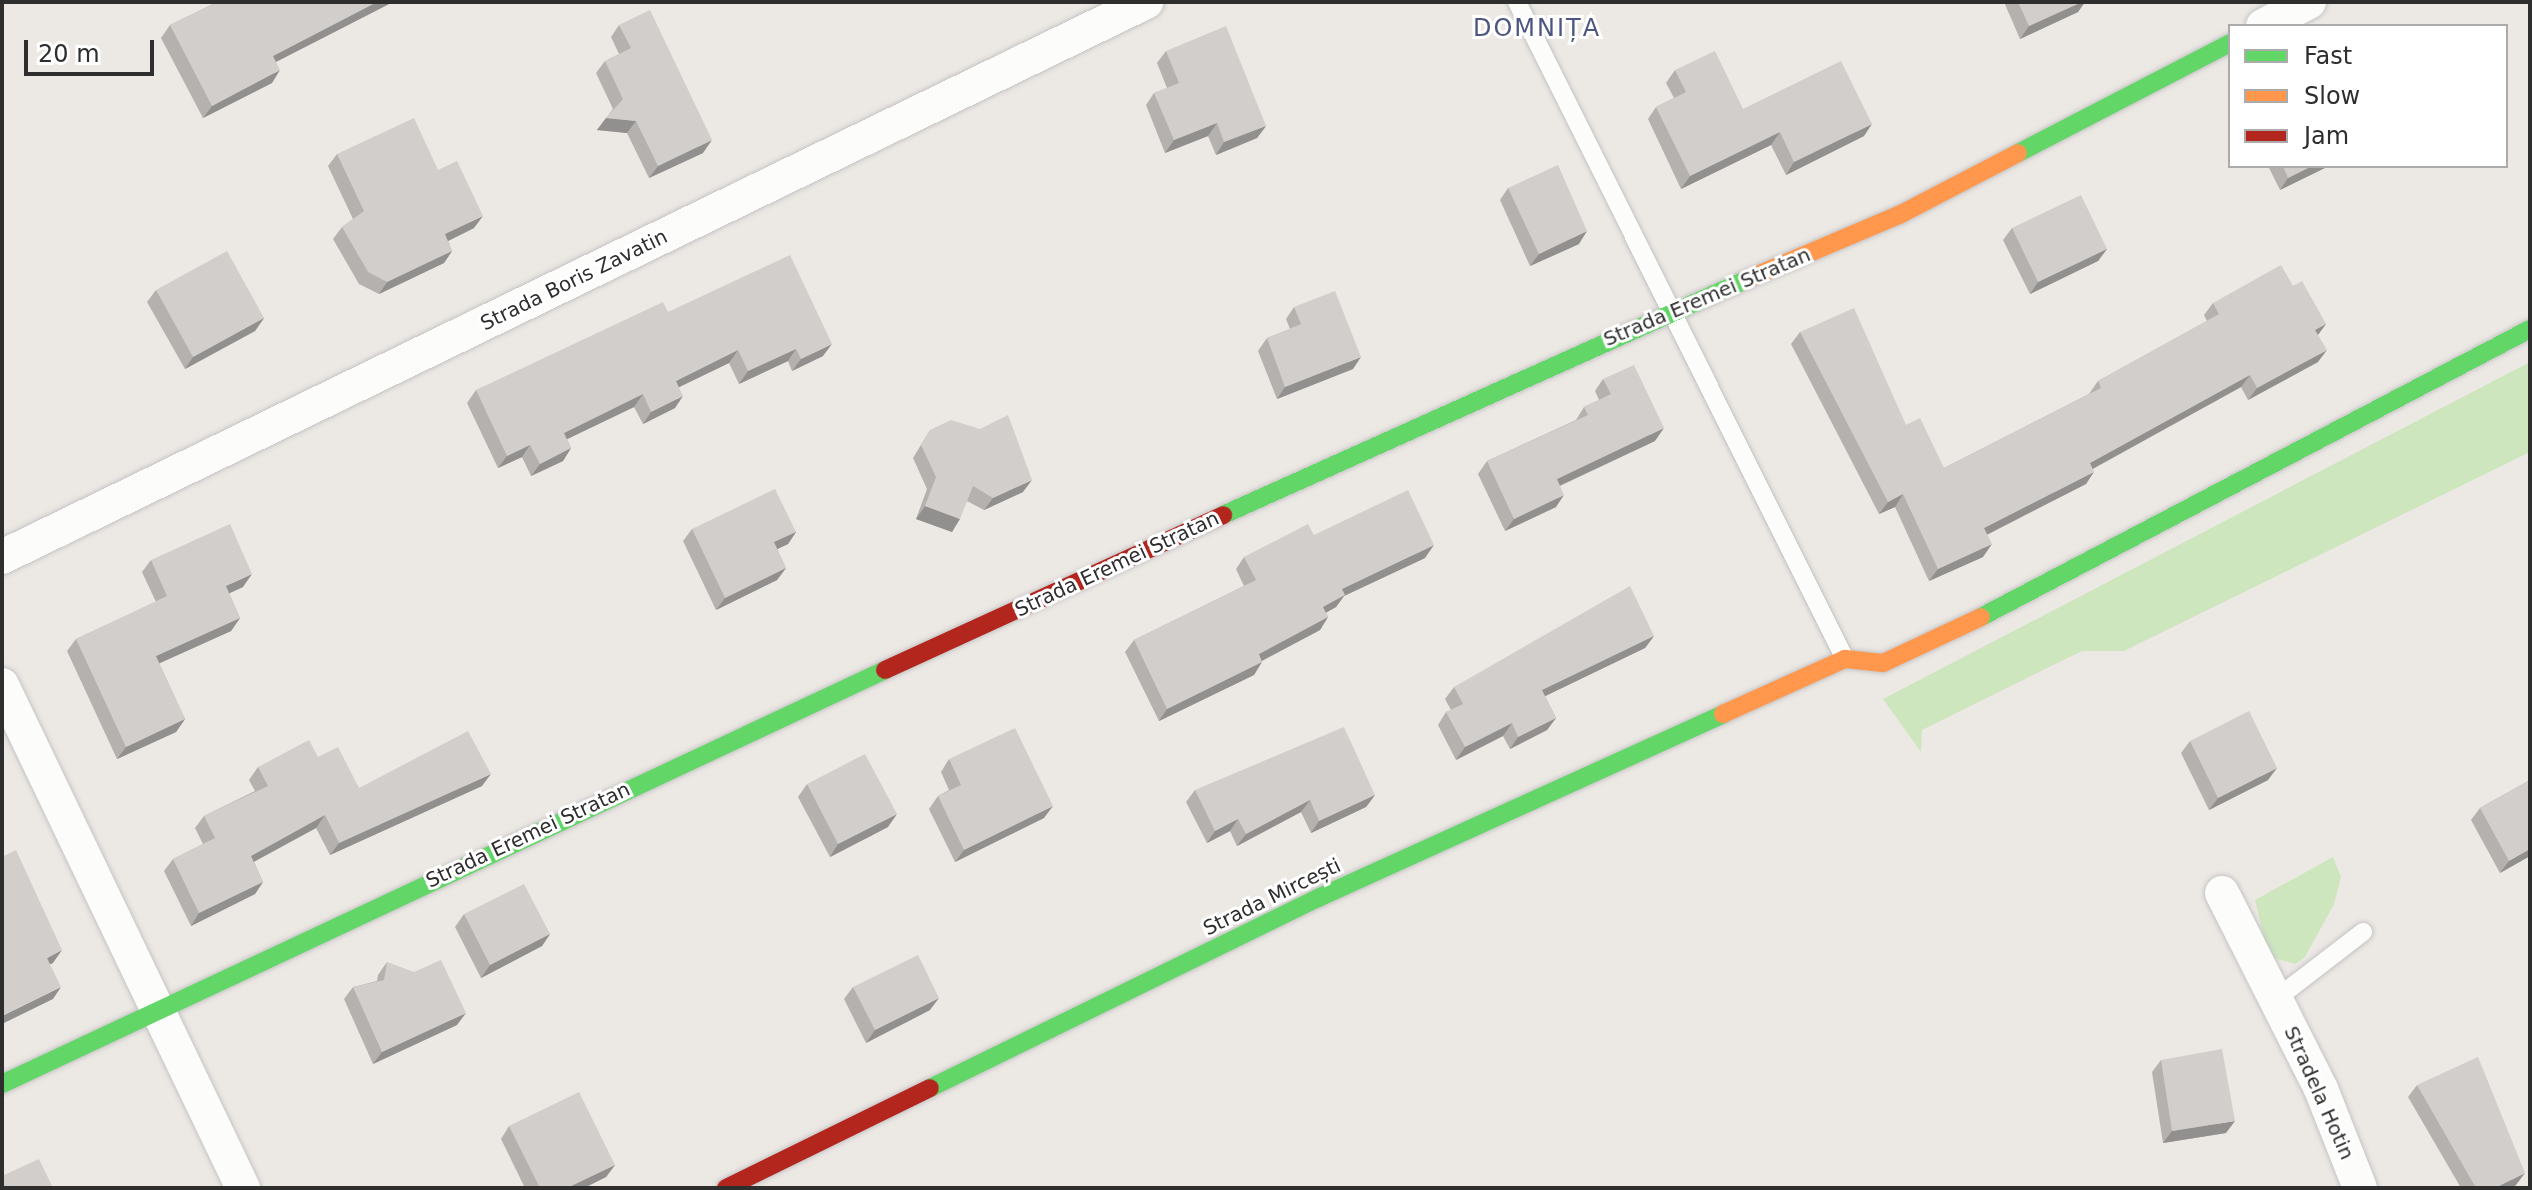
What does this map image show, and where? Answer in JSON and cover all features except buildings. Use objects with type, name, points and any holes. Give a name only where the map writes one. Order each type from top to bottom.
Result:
[{"type":"street","name":"Strada Boris Zavatin","points":[[2,557],[1146,2]]},
{"type":"street","points":[[2267,24],[2309,2]]},
{"type":"street","name":"Strada Eremei Stratan","points":[[2,1084],[155,1009],[1676,309],[1899,215],[2228,44]]},
{"type":"street","points":[[1845,659],[1883,663],[1921,649],[2530,329]]},
{"type":"street","name":"Strada Mircești","points":[[726,1188],[1318,898],[1845,659]]},
{"type":"street","points":[[2,685],[243,1188]]},
{"type":"street","name":"Stradela Hotin","points":[[2222,893],[2276,999],[2360,1188]]},
{"type":"lane","points":[[1517,2],[1676,309],[1845,659]]},
{"type":"lane","points":[[2276,999],[2363,932]]},
{"type":"green space","points":[[2530,362],[2530,452],[2124,651],[2082,651],[2027,678],[1922,730],[1921,752],[1883,699]]},
{"type":"green space","points":[[2333,857],[2341,877],[2334,904],[2305,957],[2295,964],[2268,956],[2255,900]]},
{"type":"traffic: fast","points":[[2018,153],[2228,44]]},
{"type":"traffic: fast","points":[[1223,515],[1748,279]]},
{"type":"traffic: fast","points":[[1981,617],[2530,329]]},
{"type":"traffic: fast","points":[[2,1084],[885,670]]},
{"type":"traffic: fast","points":[[930,1088],[1318,898],[1723,714]]},
{"type":"traffic: slow","points":[[1748,279],[1899,215],[2018,153]]},
{"type":"traffic: slow","points":[[1723,714],[1845,659],[1883,663],[1981,617]]},
{"type":"traffic: jam","points":[[885,670],[1223,515]]},
{"type":"traffic: jam","points":[[726,1188],[930,1088]]},
{"type":"district","name":"DOMNIȚA","points":[[1537,29]]}]
